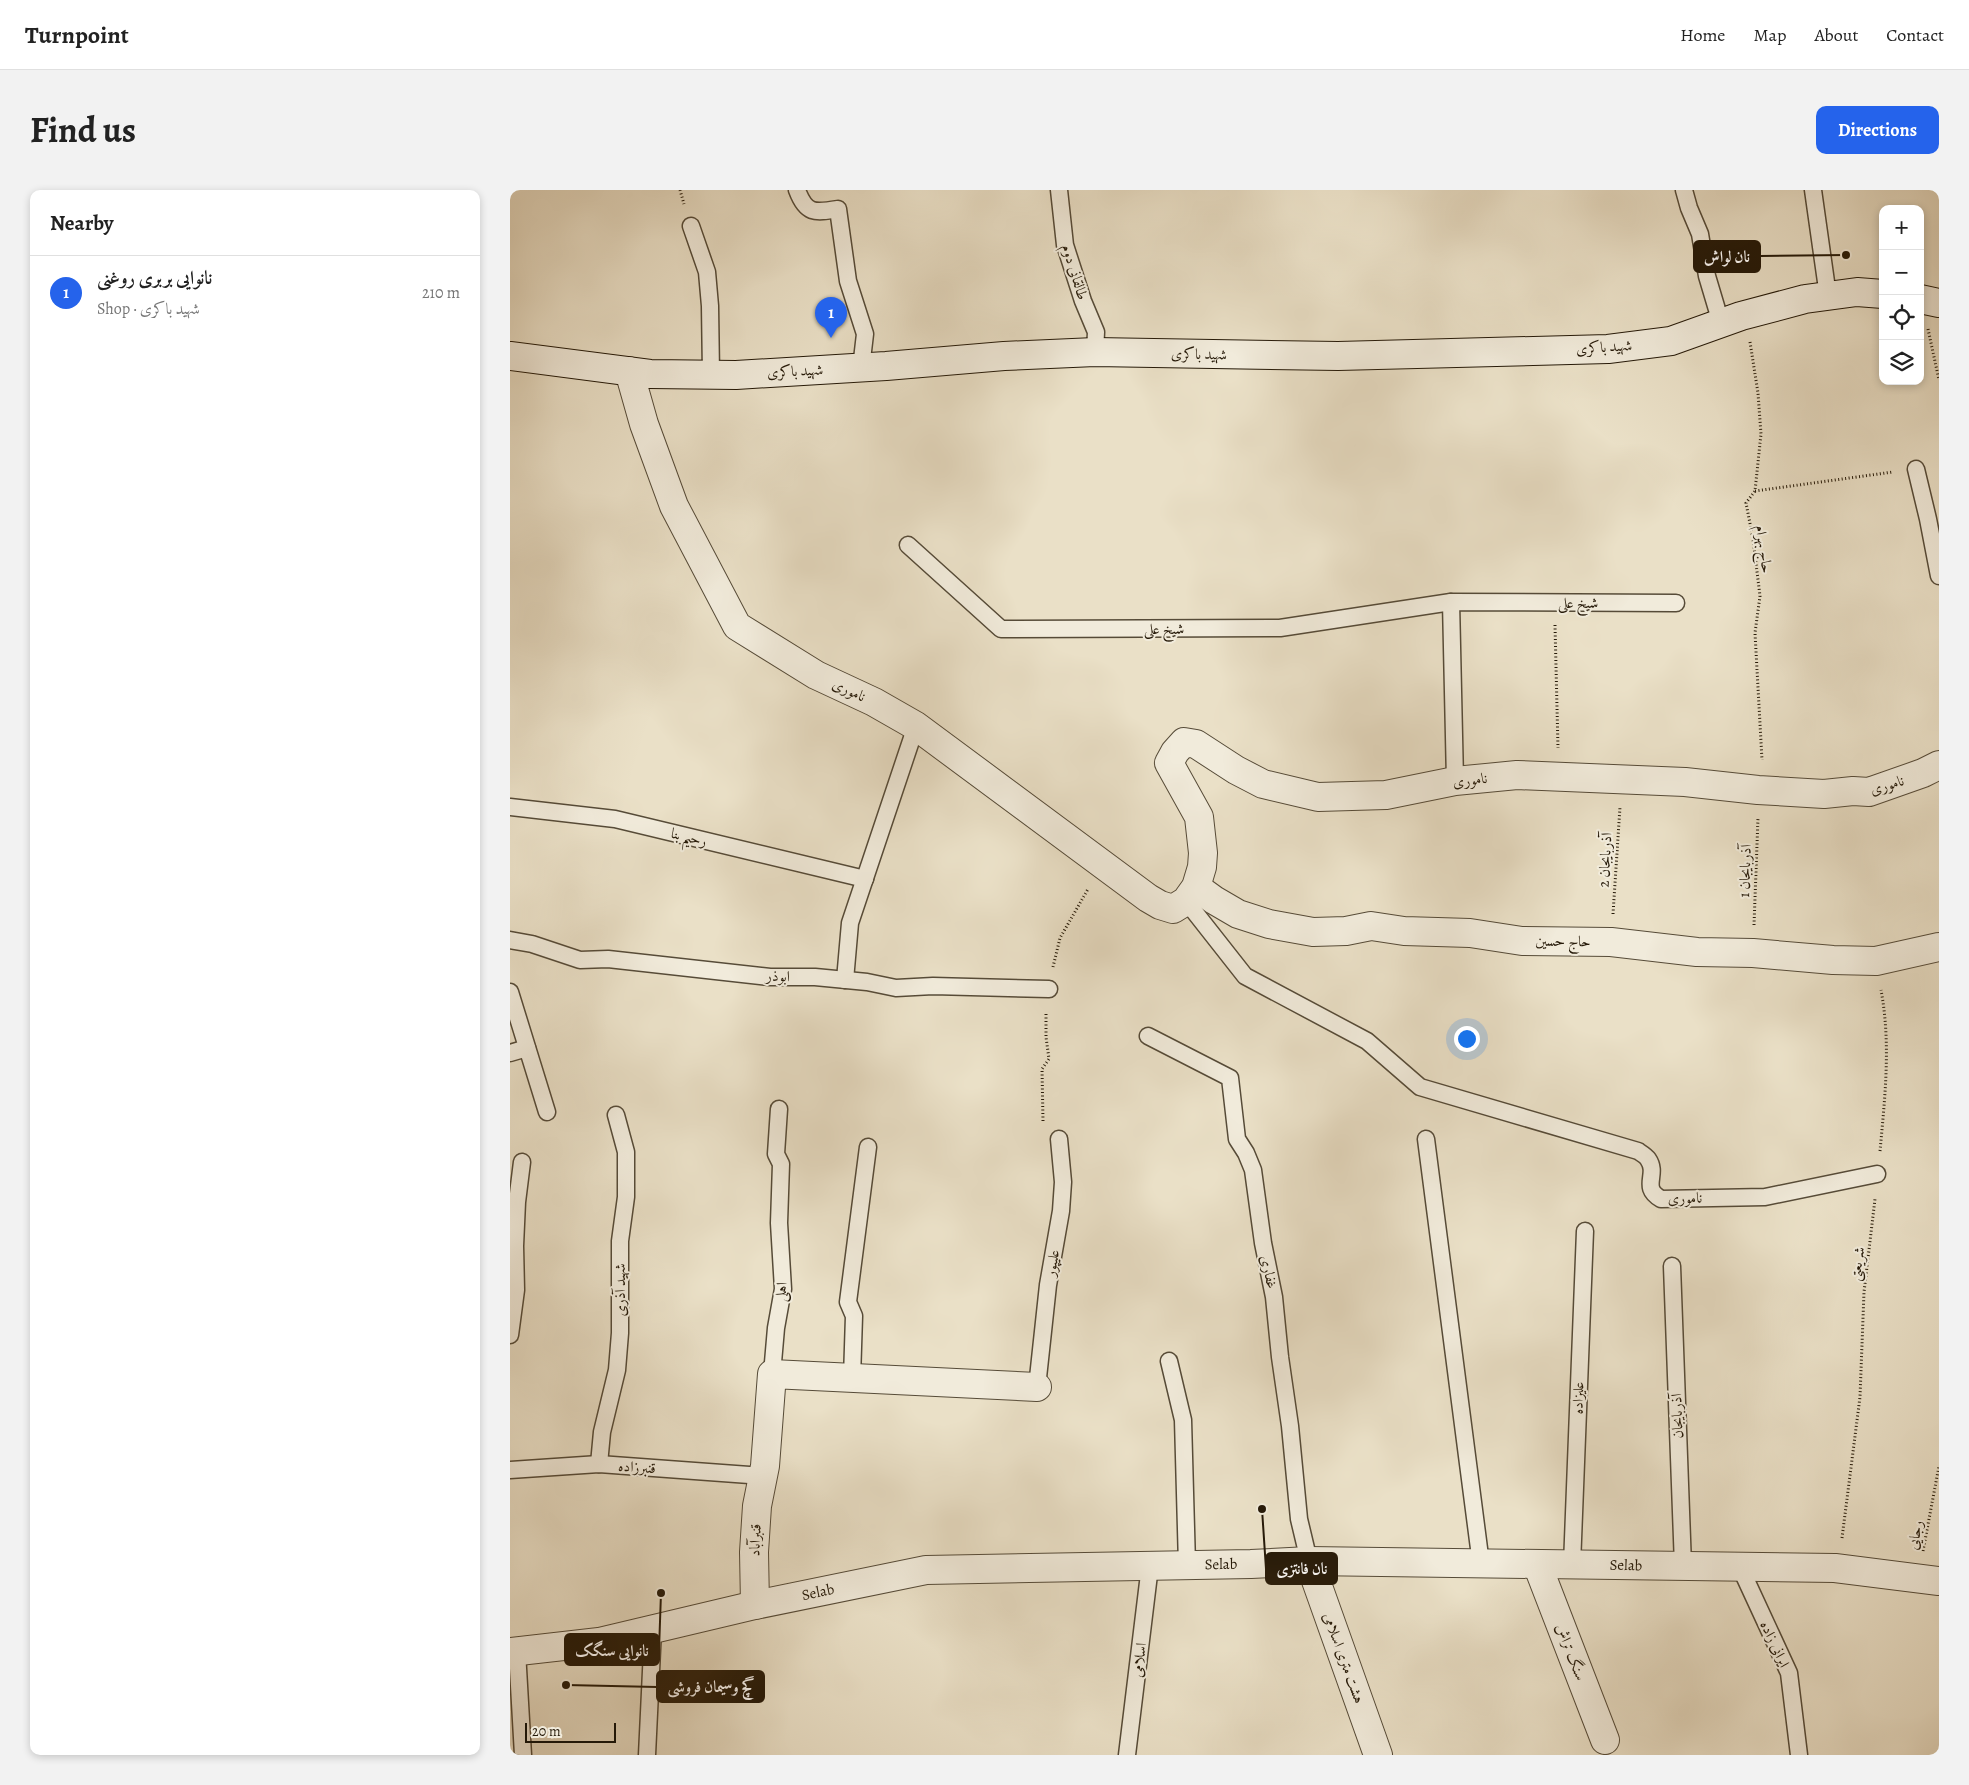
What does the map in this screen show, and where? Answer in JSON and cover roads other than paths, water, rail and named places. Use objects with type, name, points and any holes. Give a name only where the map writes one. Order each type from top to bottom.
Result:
[{"type":"street","name":"شهید باکری","points":[[510,356],[650,374],[736,375],[862,368],[1004,356],[1095,352],[1338,356],[1608,349],[1671,341],[1731,319],[1805,299],[1857,292],[1879,294]]},
{"type":"street","name":"ناموری","points":[[629,371],[644,424],[674,506],[737,626],[816,675],[874,702],[916,726],[1148,898],[1160,905],[1173,909],[1191,894],[1202,867],[1203,853],[1199,817],[1169,763],[1175,752],[1184,742],[1196,744],[1236,770],[1263,784],[1318,796],[1356,797],[1386,795],[1455,781],[1517,775],[1685,782],[1758,790],[1824,794],[1854,791],[1869,792],[1923,773],[1939,765]]},
{"type":"street","name":"حاج حسین","points":[[1191,894],[1214,900],[1238,914],[1269,924],[1312,932],[1346,931],[1371,926],[1404,931],[1470,934],[1522,941],[1612,942],[1697,952],[1753,953],[1803,958],[1876,961],[1939,947]]},
{"type":"street","points":[[772,1374],[1037,1388]]},
{"type":"street","name":"اهلی","points":[[763,1476],[772,1374]]},
{"type":"street","name":"قنبرآباد","points":[[755,1605],[754,1552],[756,1515],[763,1476]]},
{"type":"street","name":"Selab","points":[[513,1652],[599,1642],[755,1605],[926,1570],[1309,1561],[1835,1568],[1928,1580]]},
{"type":"street","name":"هشت متری اسلامی","points":[[1309,1561],[1378,1755]]},
{"type":"street","name":"سنگ تراش","points":[[1537,1564],[1605,1740]]},
{"type":"lane","points":[[797,190],[802,204],[817,213],[838,209],[848,281],[865,334],[862,368]]},
{"type":"lane","name":"طالقانی دوم","points":[[1060,190],[1065,245],[1083,300],[1096,332],[1095,352]]},
{"type":"lane","points":[[1684,190],[1700,234],[1707,276],[1731,319]]},
{"type":"lane","points":[[1813,190],[1828,296]]},
{"type":"lane","points":[[691,226],[707,272],[710,306],[711,374]]},
{"type":"lane","points":[[1916,469],[1939,576]]},
{"type":"lane","name":"شیخ علی","points":[[908,545],[1001,629],[1280,628],[1450,602],[1676,603]]},
{"type":"lane","points":[[1450,602],[1455,781]]},
{"type":"lane","points":[[845,980],[850,923],[916,726]]},
{"type":"lane","name":"رحیم بنا","points":[[510,807],[615,820],[865,879]]},
{"type":"lane","name":"ناموری","points":[[1191,894],[1245,976],[1367,1041],[1420,1087],[1638,1151],[1648,1159],[1652,1173],[1650,1187],[1652,1194],[1661,1198],[1765,1197],[1877,1174]]},
{"type":"lane","name":"ابوذر","points":[[510,940],[532,944],[580,960],[608,959],[770,977],[815,977],[896,988],[933,986],[1049,989]]},
{"type":"lane","points":[[510,992],[547,1112]]},
{"type":"lane","name":"غفاری","points":[[1148,1036],[1230,1078],[1237,1139],[1246,1153],[1253,1170],[1263,1243],[1274,1297],[1299,1519],[1309,1561]]},
{"type":"lane","points":[[510,1053],[527,1048]]},
{"type":"lane","name":"اهلی","points":[[772,1374],[776,1328],[783,1288],[778,1223],[781,1164],[776,1154],[780,1108]]},
{"type":"lane","name":"شهید آذری","points":[[599,1464],[602,1432],[617,1370],[620,1333],[620,1241],[626,1196],[626,1152],[616,1115]]},
{"type":"lane","name":"علیپور","points":[[1037,1388],[1048,1285],[1061,1211],[1063,1182],[1059,1139]]},
{"type":"lane","points":[[1426,1139],[1481,1564]]},
{"type":"lane","points":[[852,1378],[854,1316],[848,1302],[868,1147]]},
{"type":"lane","points":[[510,1335],[516,1290],[515,1238],[522,1162]]},
{"type":"lane","name":"علیزاده","points":[[1572,1565],[1585,1231]]},
{"type":"lane","name":"آذربایجان","points":[[1672,1266],[1683,1566]]},
{"type":"lane","points":[[1169,1361],[1183,1420],[1187,1565]]},
{"type":"lane","name":"قنبرزاده","points":[[510,1470],[599,1464],[763,1476]]},
{"type":"lane","name":"اسلامی","points":[[1127,1755],[1150,1566]]},
{"type":"lane","name":"ایرانی زاده","points":[[1740,1567],[1789,1673],[1798,1755]]},
{"type":"lane","points":[[647,1755],[653,1629]]},
{"type":"lane","points":[[513,1652],[522,1755]]},
{"type":"place","name":"نان لواش","points":[[1846,255]]},
{"type":"place","name":"نانوایی بربری روغنی","points":[[831,338]]},
{"type":"place","name":"نان فانتزی","points":[[1262,1509]]},
{"type":"place","name":"نانوایی سنگک","points":[[661,1593]]},
{"type":"place","name":"گچ وسیمان فروشی","points":[[566,1685]]}]
